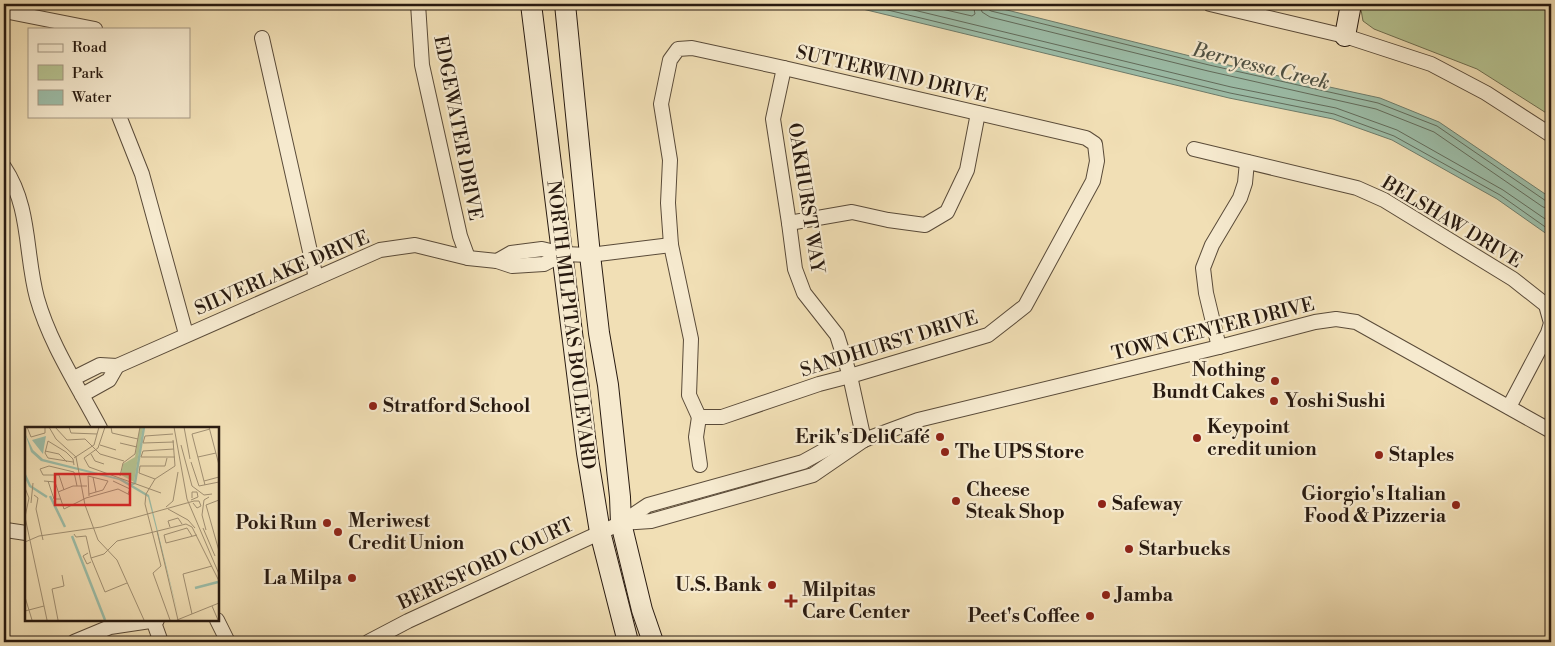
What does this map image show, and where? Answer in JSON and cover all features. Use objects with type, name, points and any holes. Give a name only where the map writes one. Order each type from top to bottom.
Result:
[{"type":"main road","name":"NORTH MILPITAS BOULEVARD","points":[[531,4],[587,453],[600,532],[628,642]]},
{"type":"main road","name":"NORTH MILPITAS BOULEVARD","points":[[564,4],[599,333],[608,385],[621,523],[642,610],[653,642]]},
{"type":"main road","points":[[1345,36],[1352,4]]},
{"type":"street","name":"EDGEWATER DRIVE","points":[[418,4],[422,65],[460,236],[468,258]]},
{"type":"street","points":[[1210,4],[1345,36],[1431,64],[1486,93],[1551,135]]},
{"type":"street","points":[[4,11],[90,28]]},
{"type":"street","points":[[262,38],[316,278]]},
{"type":"street","name":"SUTTERWIND DRIVE","points":[[671,245],[668,203],[670,160],[661,104],[670,60],[678,49],[692,48],[784,68],[1086,138],[1096,144]]},
{"type":"street","name":"OAKHURST WAY","points":[[784,68],[773,119],[790,223],[795,269],[804,293],[837,335],[850,376],[864,440]]},
{"type":"street","points":[[790,223],[852,212],[888,220],[925,225],[947,212],[967,170],[978,113]]},
{"type":"street","points":[[120,118],[142,174],[186,334]]},
{"type":"street","name":"SANDHURST DRIVE","points":[[699,417],[722,417],[819,384],[988,335],[1025,306],[1093,181],[1097,161],[1096,144]]},
{"type":"street","name":"BELSHAW DRIVE","points":[[1194,150],[1357,188],[1384,200],[1513,280],[1546,305],[1551,323],[1548,333],[1509,408]]},
{"type":"street","points":[[1219,347],[1206,293],[1203,268],[1212,245],[1240,198],[1245,183],[1247,162]]},
{"type":"street","points":[[4,167],[10,175],[19,197],[38,299],[54,342],[99,427]]},
{"type":"street","name":"SILVERLAKE DRIVE","points":[[74,378],[100,365],[117,366],[372,252],[415,245],[468,258],[497,261],[512,266],[544,264],[563,254],[590,255],[671,245]]},
{"type":"street","points":[[671,245],[691,339],[689,395],[699,417],[696,436],[700,465]]},
{"type":"street","name":"TOWN CENTER DRIVE","points":[[621,523],[651,521],[813,475],[864,440],[918,420],[1336,318],[1356,322],[1551,431]]},
{"type":"street","name":"SILVERLAKE DRIVE","points":[[82,395],[109,380],[117,366]]},
{"type":"street","name":"BERESFORD COURT","points":[[368,642],[408,621],[621,523]]},
{"type":"street","points":[[4,528],[25,532]]},
{"type":"street","points":[[82,641],[110,627],[148,621]]},
{"type":"street","points":[[154,621],[161,642]]},
{"type":"street","points":[[218,621],[228,642]]},
{"type":"green space","points":[[1360,4],[1551,4],[1551,116],[1477,69],[1374,29],[1363,21]]},
{"type":"water","points":[[842,4],[983,4],[1210,61],[1380,98],[1439,122],[1551,198],[1551,237],[1497,199],[1392,140],[1333,119],[1229,98]]},
{"type":"place","name":"Nothing Bundt Cakes","points":[[1275,381]]},
{"type":"place","name":"Yoshi Sushi","points":[[1274,401]]},
{"type":"place","name":"Stratford School","points":[[373,406]]},
{"type":"place","name":"Erik's DeliCafé","points":[[940,437]]},
{"type":"place","name":"Keypoint credit union","points":[[1197,438]]},
{"type":"place","name":"The UPS Store","points":[[945,452]]},
{"type":"place","name":"Staples","points":[[1379,455]]},
{"type":"place","name":"Cheese Steak Shop","points":[[956,501]]},
{"type":"place","name":"Safeway","points":[[1102,504]]},
{"type":"place","name":"Giorgio's Italian Food & Pizzeria","points":[[1456,505]]},
{"type":"place","name":"Poki Run","points":[[327,523]]},
{"type":"place","name":"Meriwest Credit Union","points":[[338,532]]},
{"type":"place","name":"Starbucks","points":[[1129,549]]},
{"type":"place","name":"La Milpa","points":[[352,578]]},
{"type":"place","name":"U.S. Bank","points":[[772,585]]},
{"type":"place","name":"Jamba","points":[[1106,595]]},
{"type":"place","name":"Milpitas Care Center","points":[[791,601]]},
{"type":"place","name":"Peet's Coffee","points":[[1090,616]]},
{"type":"water label","name":"Berryessa Creek","points":[[1261,67]]}]
